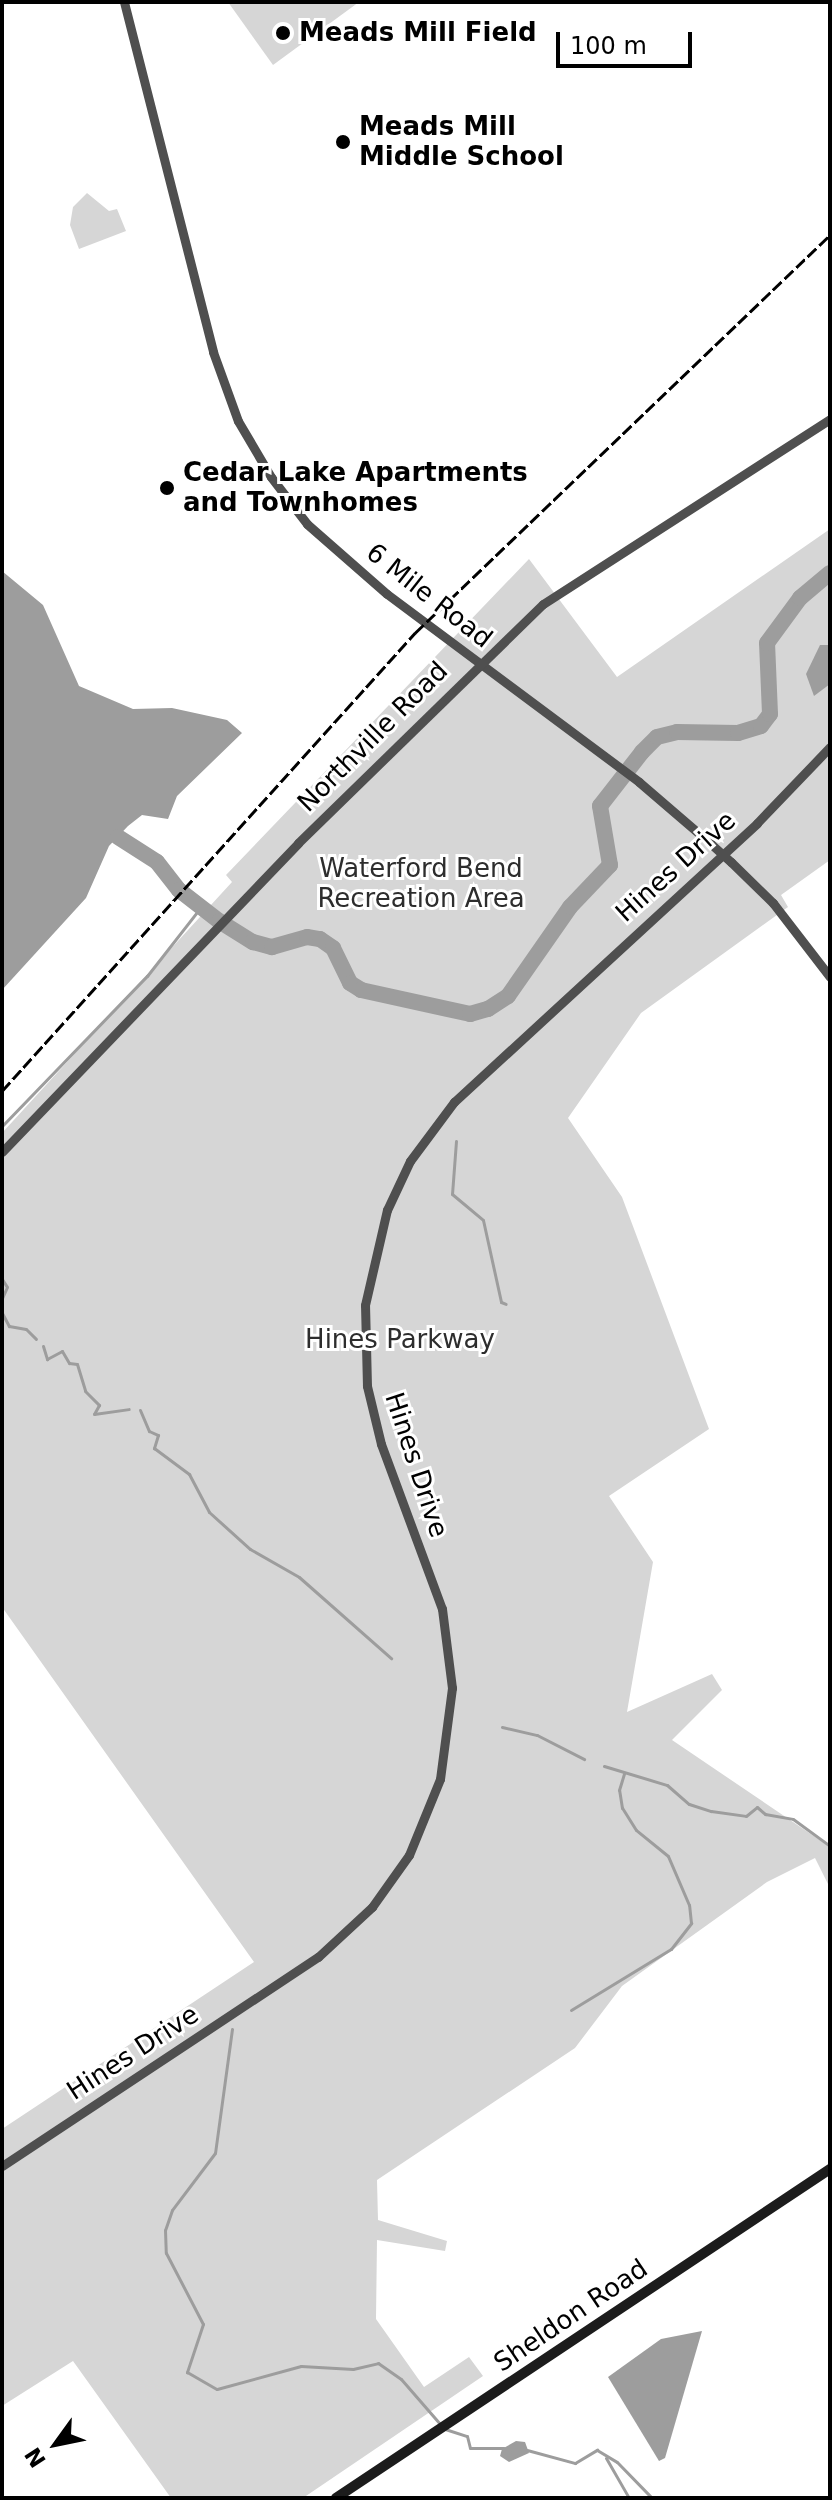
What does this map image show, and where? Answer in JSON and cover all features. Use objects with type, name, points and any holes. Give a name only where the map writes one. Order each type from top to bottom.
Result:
[{"type":"main road","name":"Sheldon Road","points":[[336,2498],[830,2169]]},
{"type":"street","name":"6 Mile Road","points":[[124,2],[198,298],[238,421],[271,477],[307,524],[479,663],[639,782],[711,844],[773,903],[830,977]]},
{"type":"street","name":"Northville Road","points":[[2,1152],[226,917],[479,663],[543,604],[830,419]]},
{"type":"street","name":"Hines Drive","points":[[2,2166],[318,1957],[372,1907],[409,1855],[440,1779],[452,1688],[442,1609],[389,1466],[367,1386],[365,1305],[387,1210],[415,1154],[454,1102],[757,823],[830,747]]},
{"type":"green space","name":"Meads Mill Field","points":[[228,2],[359,2],[273,65]]},
{"type":"green space","points":[[87,193],[109,211],[117,209],[126,231],[79,249],[70,225],[73,207]]},
{"type":"green space","name":"Hines Parkway","points":[[830,529],[830,860],[781,895],[788,907],[641,1013],[568,1118],[622,1197],[709,1429],[609,1496],[653,1562],[627,1712],[712,1674],[722,1690],[672,1740],[830,1847],[830,1888],[815,1858],[767,1882],[622,1986],[575,2048],[377,2180],[378,2220],[447,2241],[445,2251],[377,2240],[376,2319],[424,2387],[469,2357],[483,2376],[303,2498],[171,2498],[73,2361],[2,2406],[2,2129],[254,1962],[2,1607],[2,1133],[232,882],[226,875],[529,559],[617,677]]},
{"type":"shaded area","points":[[2,571],[43,605],[79,686],[133,709],[172,708],[227,720],[242,733],[177,796],[168,819],[142,815],[109,846],[86,898],[2,990]]},
{"type":"shaded area","points":[[820,645],[830,645],[830,684],[814,696],[806,674]]},
{"type":"shaded area","points":[[702,2331],[665,2458],[659,2461],[608,2377],[661,2339]]},
{"type":"shaded area","points":[[516,2441],[525,2442],[529,2453],[509,2462],[500,2456],[502,2449]]},
{"type":"waterway","points":[[118,837],[157,862],[179,890],[253,942],[272,947],[307,937],[320,939],[333,948],[350,983],[361,990],[470,1014],[488,1009],[508,996],[570,907],[610,865],[600,806],[642,752],[657,737],[677,732],[738,733],[761,726],[770,714],[767,643],[800,598],[830,573]]},
{"type":"waterway","points":[[2,1126],[147,976],[201,907]]},
{"type":"waterway","points":[[456,1141],[452,1194],[483,1220],[501,1302],[506,1304]]},
{"type":"waterway","points":[[2,1279],[7,1287],[2,1298]]},
{"type":"waterway","points":[[2,1313],[9,1326],[26,1329],[36,1339]]},
{"type":"waterway","points":[[43,1346],[47,1359],[62,1351],[69,1363],[77,1364],[85,1391],[99,1405],[94,1414],[129,1409]]},
{"type":"waterway","points":[[140,1410],[149,1431],[158,1435],[154,1448],[189,1474],[209,1512],[250,1549],[299,1577],[391,1658]]},
{"type":"waterway","points":[[502,1727],[537,1735],[584,1759]]},
{"type":"waterway","points":[[604,1766],[667,1785],[689,1804],[711,1811],[746,1816],[757,1807],[765,1814],[793,1819],[830,1846]]},
{"type":"waterway","points":[[571,2010],[671,1949],[691,1923],[689,1905],[668,1856],[636,1830],[622,1808],[619,1790],[624,1774]]},
{"type":"waterway","points":[[232,2029],[215,2153],[172,2210],[165,2230],[166,2253],[203,2324],[187,2372],[217,2389],[301,2366],[353,2369],[378,2363],[401,2379],[440,2424]]},
{"type":"waterway","points":[[445,2429],[467,2436],[470,2448],[504,2448]]},
{"type":"waterway","points":[[527,2450],[575,2463],[597,2450],[617,2462],[652,2498]]},
{"type":"waterway","points":[[606,2458],[629,2498]]},
{"type":"railway","points":[[2,1091],[415,633],[830,235]]},
{"type":"place","name":"Meads Mill Field","points":[[283,33]]},
{"type":"place","name":"Meads Mill Middle School","points":[[343,142]]},
{"type":"place","name":"Cedar Lake Apartments and Townhomes","points":[[167,488]]},
{"type":"park label","name":"Waterford Bend Recreation Area","points":[[421,884]]}]
